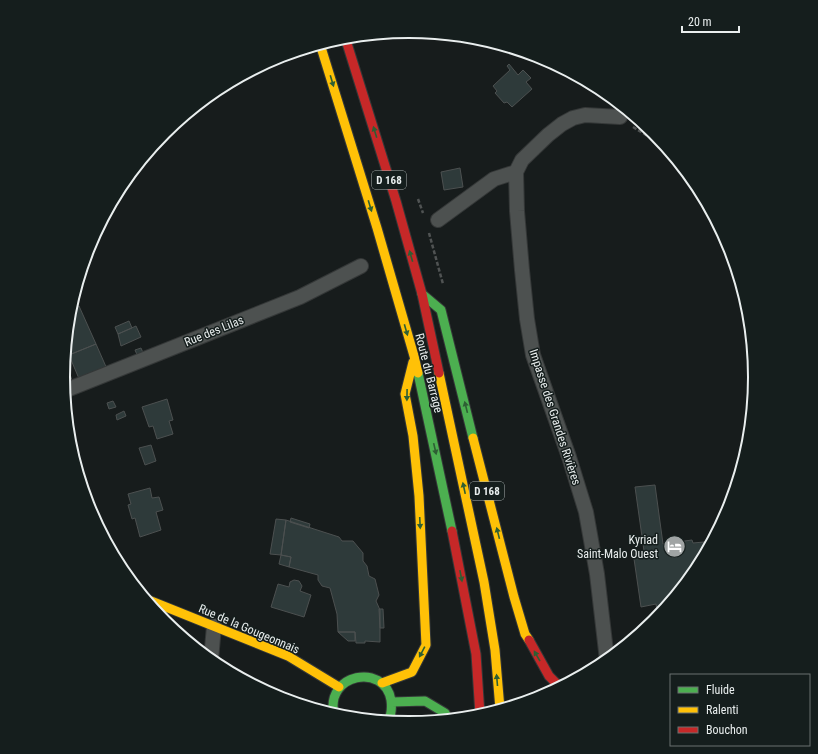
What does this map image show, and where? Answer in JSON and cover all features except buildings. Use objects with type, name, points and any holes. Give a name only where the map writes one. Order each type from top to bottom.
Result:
[{"type":"main road","name":"Route du Barrage","points":[[347,44],[391,186],[422,294],[484,582],[495,650],[500,703]]},
{"type":"main road","name":"Route du Barrage","points":[[322,50],[414,356],[446,500],[476,654],[480,708]]},
{"type":"main road","name":"D 168","points":[[422,294],[441,310],[524,634],[549,676],[556,682]]},
{"type":"main road","points":[[382,684],[412,672],[426,645],[419,496],[413,436],[405,394],[414,356]]},
{"type":"main road","name":"Rue de la Gougeonnais","points":[[157,604],[288,656],[339,688]]},
{"type":"main road","points":[[333,707],[334,696],[346,681],[355,677],[365,676],[374,678],[387,689],[392,702],[390,715]]},
{"type":"main road","points":[[392,702],[425,701],[445,714]]},
{"type":"street","points":[[438,220],[494,179],[516,172],[522,160],[548,134],[562,124],[573,118],[585,115],[620,117]]},
{"type":"street","name":"Impasse des Grandes Rivières","points":[[516,172],[517,211],[526,320],[533,355],[569,457],[586,512],[597,574],[606,652]]},
{"type":"street","name":"Rue des Lilas","points":[[71,388],[300,297],[361,266]]},
{"type":"street","points":[[212,652],[214,626]]},
{"type":"path","points":[[620,117],[649,137]]},
{"type":"traffic: fast","points":[[422,294],[441,310],[473,438]]},
{"type":"traffic: fast","points":[[418,373],[452,531]]},
{"type":"traffic: fast","points":[[334,707],[334,700],[338,690],[346,682],[356,678],[368,677],[378,681],[386,688],[392,706],[390,715]]},
{"type":"traffic: fast","points":[[392,702],[425,701],[445,714]]},
{"type":"traffic: slow","points":[[322,50],[377,228],[418,373]]},
{"type":"traffic: slow","points":[[382,683],[412,672],[426,645],[419,496],[413,436],[405,394],[413,362]]},
{"type":"traffic: slow","points":[[439,373],[484,582],[495,650],[500,703]]},
{"type":"traffic: slow","points":[[473,438],[514,597],[525,634],[529,640]]},
{"type":"traffic: slow","points":[[156,603],[288,656],[339,687]]},
{"type":"traffic: jam","points":[[347,44],[396,201],[422,294],[439,373]]},
{"type":"traffic: jam","points":[[452,531],[476,654],[480,708]]},
{"type":"traffic: jam","points":[[529,640],[549,676],[556,683]]},
{"type":"place","name":"Kyriad Saint-Malo Ouest","points":[[674,547]]}]
